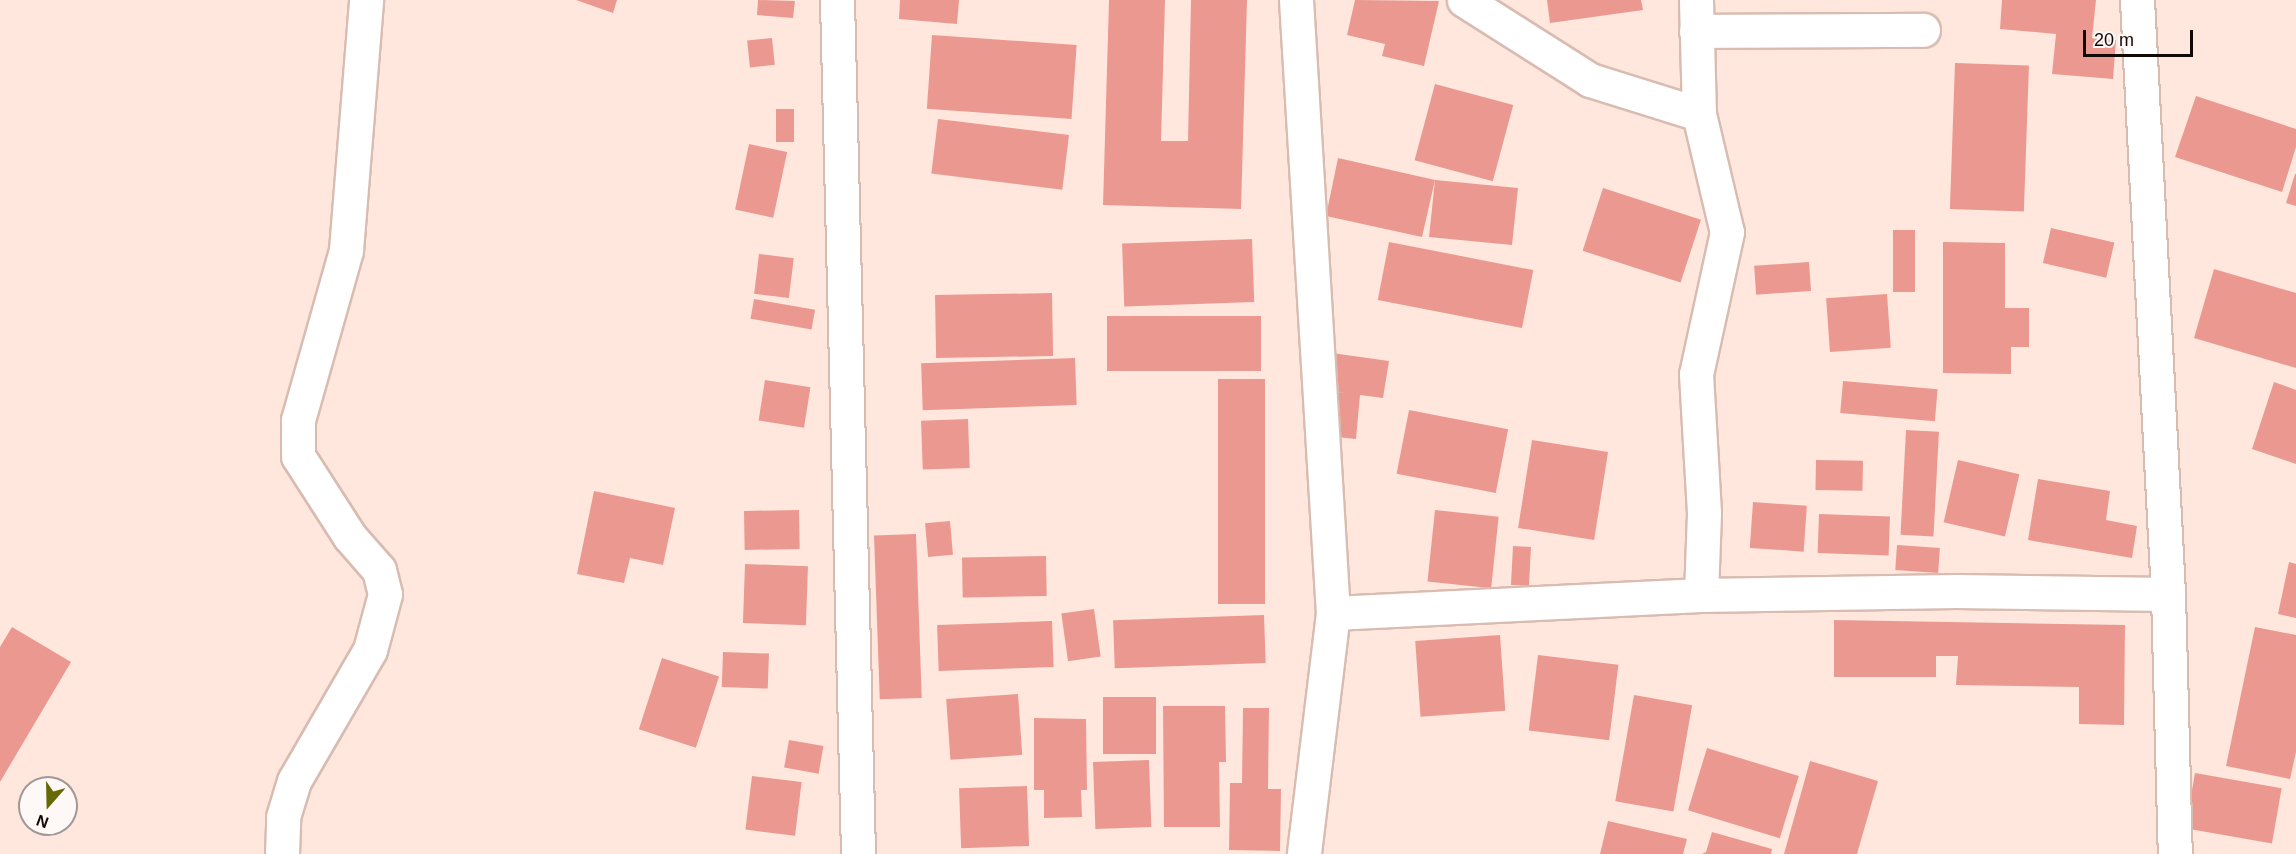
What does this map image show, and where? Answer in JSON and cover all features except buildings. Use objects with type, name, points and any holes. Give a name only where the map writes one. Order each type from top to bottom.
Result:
[{"type":"street","points":[[282,854],[283,817],[294,781],[370,650],[385,594],[379,570],[350,537],[298,456],[298,420],[346,250],[366,0]]},
{"type":"street","points":[[837,0],[858,854]]},
{"type":"street","points":[[1296,0],[1333,613],[1304,854]]},
{"type":"street","points":[[1464,0],[1590,80],[1699,114]]},
{"type":"street","points":[[2137,0],[2168,594],[2175,854]]},
{"type":"street","points":[[1701,595],[1704,513],[1696,374],[1727,232],[1699,114],[1696,16],[1923,30]]},
{"type":"street","points":[[1333,613],[1701,595],[1956,591],[2168,594]]}]
